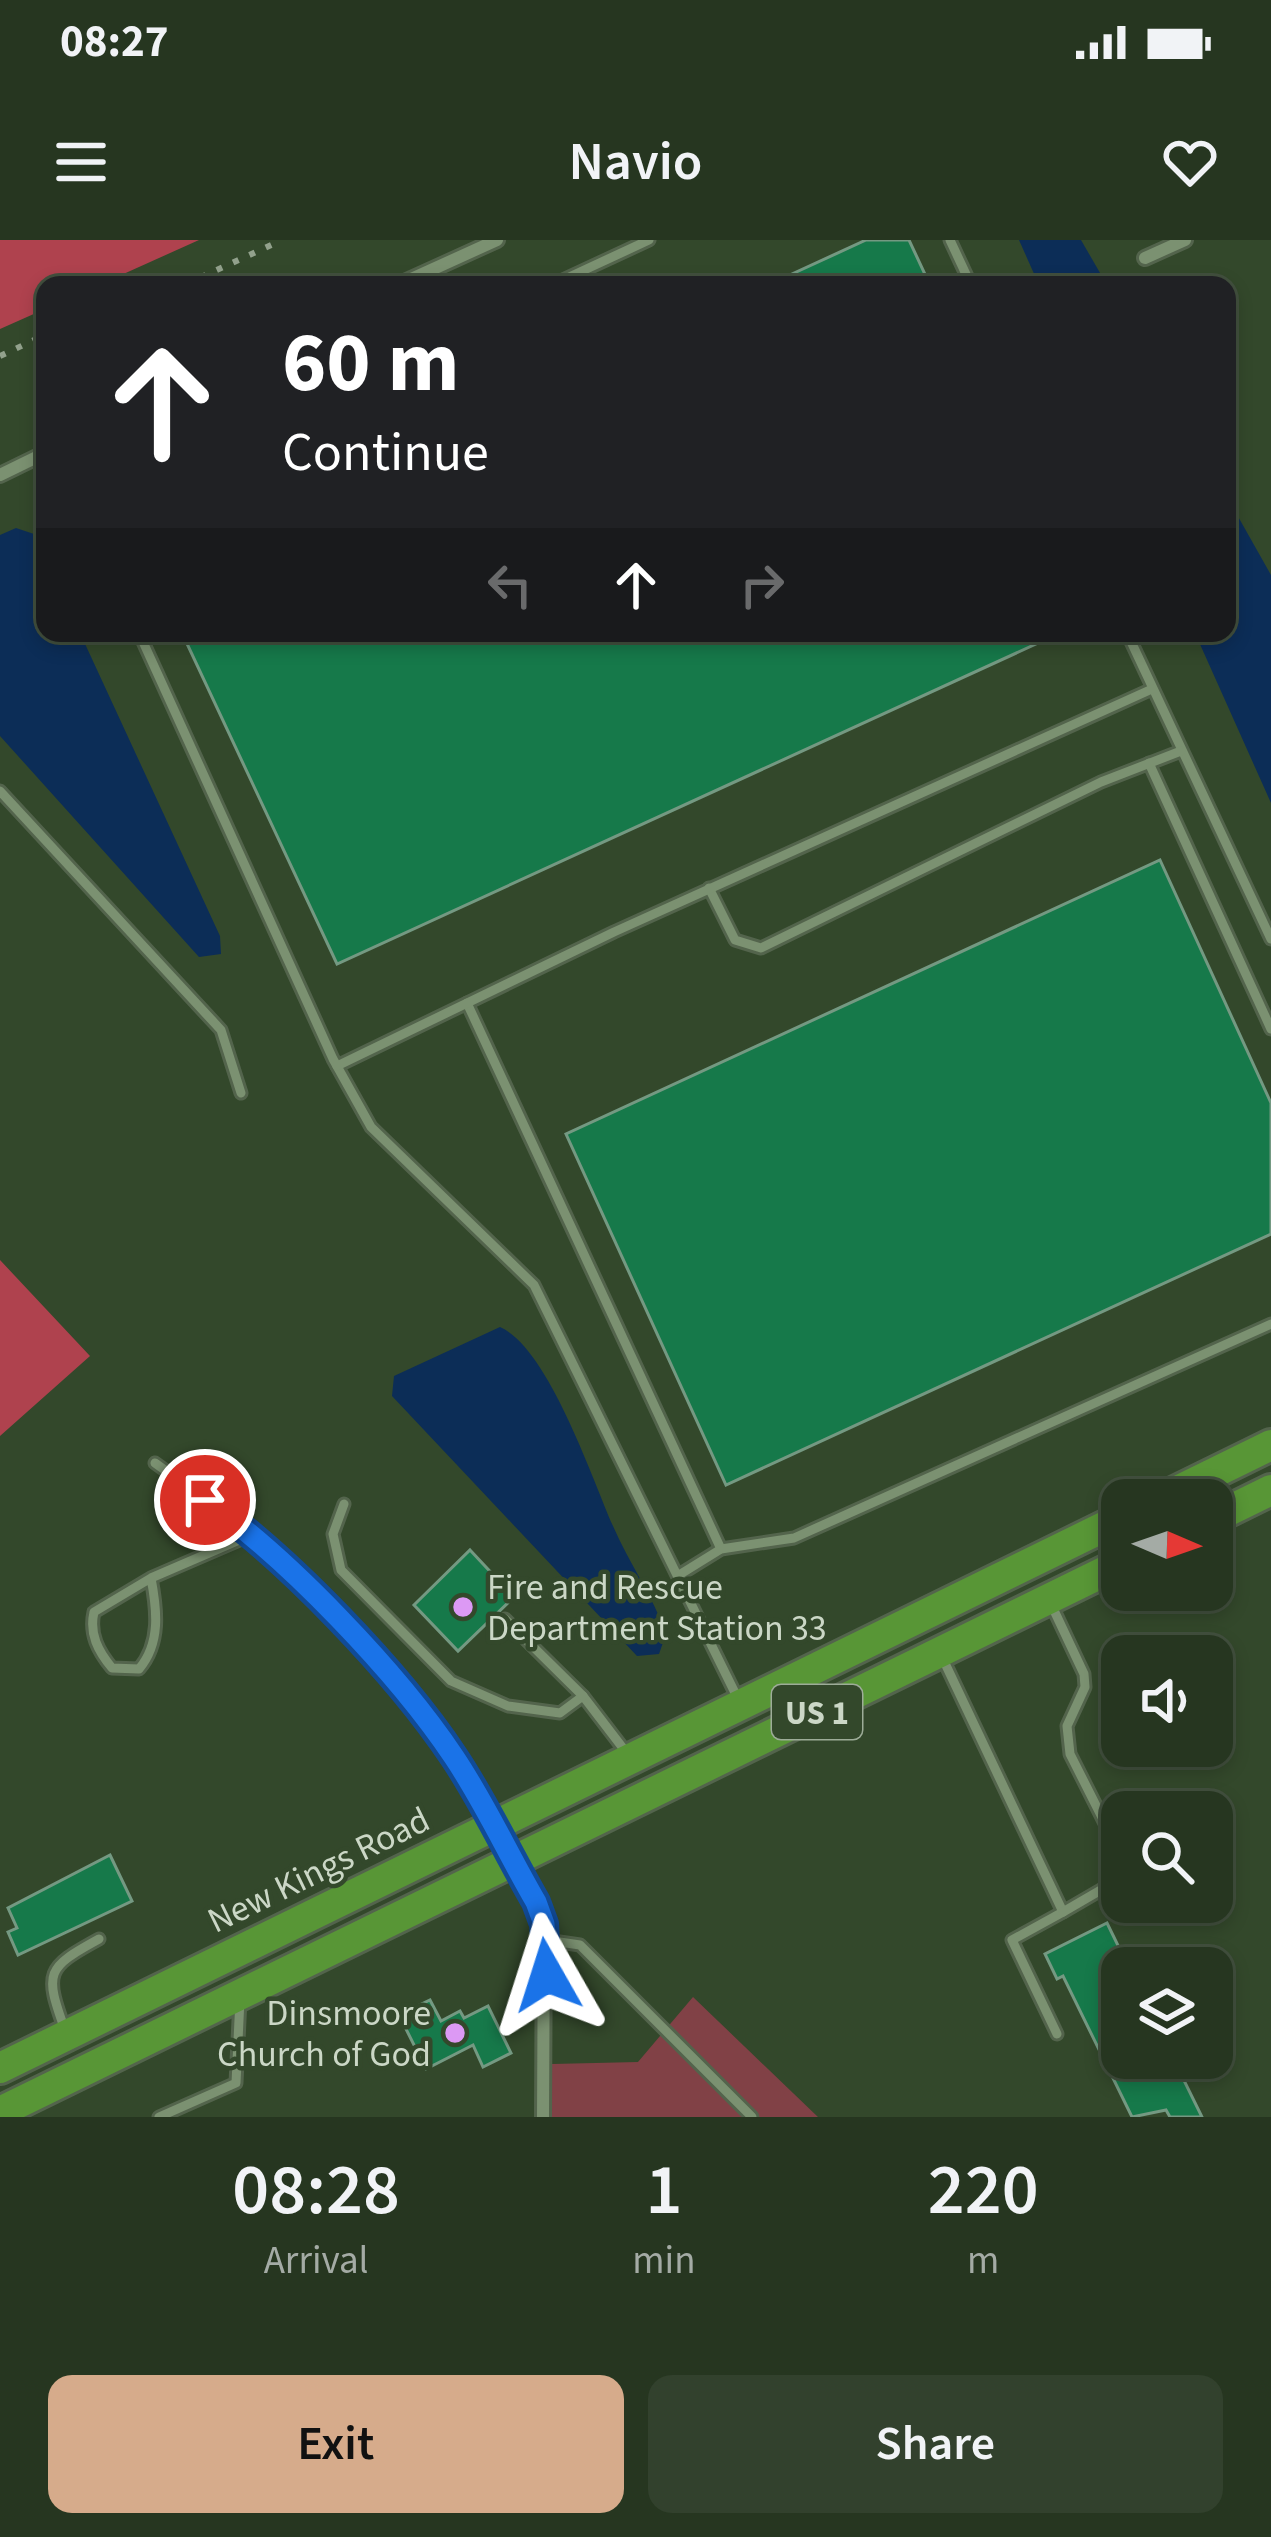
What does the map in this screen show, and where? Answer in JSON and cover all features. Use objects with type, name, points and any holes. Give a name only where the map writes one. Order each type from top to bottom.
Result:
[{"type":"highway","points":[[1202,1479],[1271,1445]]},
{"type":"highway","points":[[1233,1509],[1271,1490]]},
{"type":"highway","name":"New Kings Road","points":[[0,2068],[1101,1528]]},
{"type":"highway","name":"US 1","points":[[0,2112],[1101,1573]]},
{"type":"street","points":[[418,276],[497,240]]},
{"type":"street","points":[[1145,258],[1185,240]]},
{"type":"street","points":[[0,475],[36,457]]},
{"type":"street","points":[[631,1759],[655,1792]]},
{"type":"street","points":[[492,1827],[536,1902],[546,1940],[543,2117]]},
{"type":"lane","points":[[571,276],[649,240]]},
{"type":"lane","points":[[950,240],[967,276]]},
{"type":"lane","points":[[144,642],[337,1066],[371,1126],[534,1285],[741,1705]]},
{"type":"lane","points":[[1131,642],[1271,939]]},
{"type":"lane","points":[[337,1066],[710,888],[1153,689]]},
{"type":"lane","points":[[710,888],[735,940],[761,948],[1181,751]]},
{"type":"lane","points":[[1149,764],[1271,1029]]},
{"type":"lane","points":[[0,791],[221,1030],[242,1093]]},
{"type":"lane","points":[[467,1003],[721,1549]]},
{"type":"lane","points":[[679,1575],[721,1549],[794,1538],[1271,1324]]},
{"type":"lane","points":[[155,1463],[229,1516],[246,1537],[291,1572],[414,1703],[456,1760],[492,1827]]},
{"type":"lane","points":[[344,1504],[333,1534],[341,1570],[451,1681],[508,1706],[560,1713],[583,1696]]},
{"type":"lane","points":[[151,1579],[156,1605],[151,1655],[139,1669],[112,1668],[100,1654],[91,1626],[94,1612],[151,1579],[246,1537]]},
{"type":"lane","points":[[1048,1599],[1084,1674],[1085,1687],[1067,1726],[1070,1754],[1101,1815]]},
{"type":"lane","points":[[506,1619],[607,1721],[631,1759]]},
{"type":"lane","points":[[940,1652],[1063,1912]]},
{"type":"lane","points":[[1057,2035],[1012,1940],[1101,1890]]},
{"type":"lane","points":[[66,2036],[50,1976],[56,1963],[99,1939]]},
{"type":"lane","points":[[546,1940],[580,1945],[752,2117]]},
{"type":"lane","points":[[159,2117],[236,2083],[241,1994]]},
{"type":"shaded area","points":[[0,240],[199,240],[119,276],[36,276],[36,313],[0,329]]},
{"type":"shaded area","points":[[0,1260],[90,1356],[0,1436]]},
{"type":"shaded area","points":[[693,1997],[818,2117],[550,2117],[552,2064],[638,2062]]},
{"type":"water","points":[[1019,240],[1081,240],[1102,276],[1035,276]]},
{"type":"water","points":[[1236,513],[1271,575],[1271,803],[1199,642],[1236,642]]},
{"type":"water","points":[[16,528],[36,535],[36,642],[84,642],[220,936],[221,954],[199,957],[0,736],[0,535]]},
{"type":"water","points":[[500,1327],[535,1360],[567,1416],[613,1526],[661,1620],[666,1634],[659,1654],[637,1656],[392,1396],[394,1376]]},
{"type":"building","points":[[866,240],[909,240],[926,276],[788,276]]},
{"type":"building","points":[[186,642],[1040,642],[337,964]]},
{"type":"building","points":[[1160,860],[1271,1103],[1271,1234],[726,1485],[566,1134]]},
{"type":"building","points":[[470,1550],[514,1597],[458,1651],[414,1605]]},
{"type":"building","points":[[110,1855],[132,1901],[18,1955],[8,1932],[17,1928],[8,1908]]},
{"type":"building","points":[[1107,1923],[1119,1947],[1101,1947],[1101,2054],[1063,1976],[1057,1979],[1045,1954]]},
{"type":"building","name":"Dinsmoore Church of God","points":[[430,2000],[441,2021],[460,2011],[464,2018],[488,2006],[511,2053],[483,2067],[473,2045],[426,2069],[399,2015]]},
{"type":"building","points":[[1113,2079],[1183,2079],[1202,2117],[1170,2117],[1166,2110],[1132,2117]]},
{"type":"railway","points":[[204,276],[282,240]]},
{"type":"railway","points":[[0,356],[36,339]]},
{"type":"place","name":"Fire and Rescue Department Station 33","points":[[463,1607]]},
{"type":"place","name":"Dinsmoore Church of God","points":[[455,2033]]},
{"type":"route","points":[[205,1500],[229,1516],[246,1537],[259,1542],[361,1644],[414,1703],[456,1760],[536,1902],[544,1924],[547,1975]]}]
